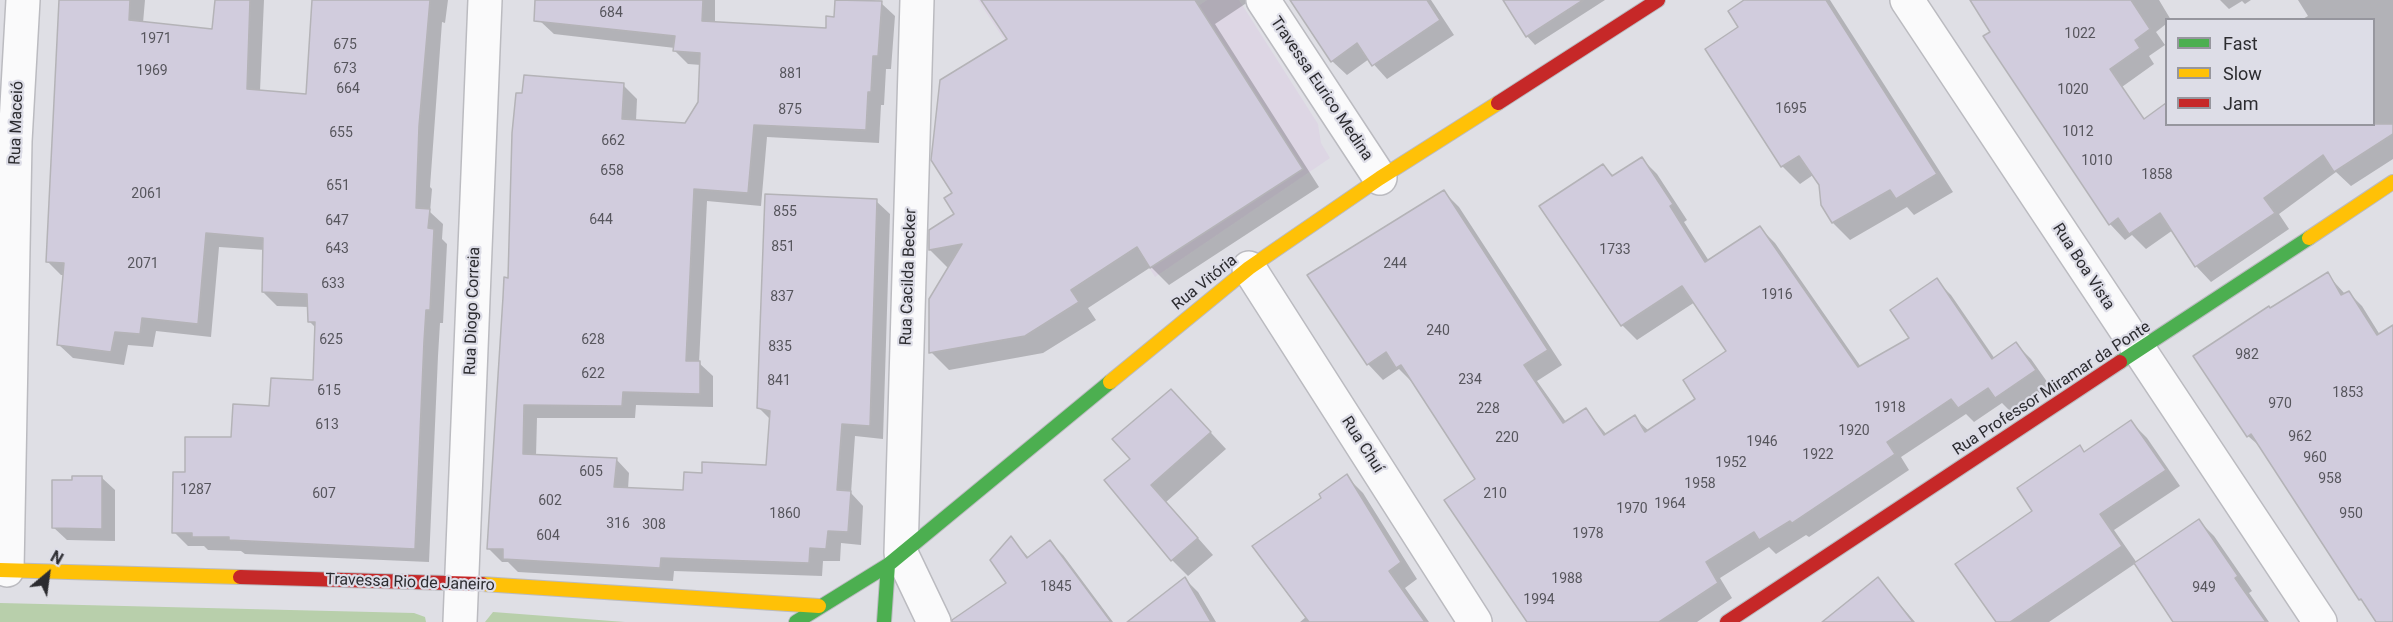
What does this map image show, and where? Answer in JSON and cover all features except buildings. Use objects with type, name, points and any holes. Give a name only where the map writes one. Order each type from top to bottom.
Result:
[{"type":"street","name":"Rua Maceió","points":[[4,570],[8,140],[22,0]]},
{"type":"street","name":"Rua Diogo Correia","points":[[460,622],[485,0]]},
{"type":"street","name":"Rua Cacilda Becker","points":[[884,622],[894,559],[917,0]]},
{"type":"street","name":"Travessa Eurico Medina","points":[[1263,0],[1380,177]]},
{"type":"street","name":"Rua Vitória","points":[[796,622],[894,559],[1249,268],[1380,177],[1658,0]]},
{"type":"street","name":"Rua Boa Vista","points":[[1907,0],[2320,622]]},
{"type":"street","name":"Rua Professor Miramar da Ponte","points":[[1727,622],[2139,352],[2393,182]]},
{"type":"street","name":"Rua Chuí","points":[[1249,268],[1475,622]]},
{"type":"street","points":[[894,559],[934,622]]},
{"type":"street","name":"Travessa Rio de Janeiro","points":[[4,570],[463,584],[819,606]]},
{"type":"shaded area","points":[[978,0],[1131,0],[1156,34],[1207,0],[1239,0],[1318,124],[1321,143],[1330,158],[1155,277],[1050,109]]},
{"type":"green space","points":[[0,603],[414,613],[425,617],[426,622],[0,622]]},
{"type":"green space","points":[[493,612],[625,622],[485,622]]},
{"type":"traffic: fast","points":[[2120,362],[2309,238]]},
{"type":"traffic: fast","points":[[796,622],[888,565],[1110,382]]},
{"type":"traffic: fast","points":[[884,622],[888,565]]},
{"type":"traffic: slow","points":[[1110,382],[1249,268],[1380,178],[1498,103]]},
{"type":"traffic: slow","points":[[2309,238],[2393,182]]},
{"type":"traffic: slow","points":[[0,570],[240,577]]},
{"type":"traffic: slow","points":[[482,584],[819,606]]},
{"type":"traffic: jam","points":[[1498,103],[1658,0]]},
{"type":"traffic: jam","points":[[1727,622],[2120,362]]},
{"type":"traffic: jam","points":[[240,577],[482,584]]}]
